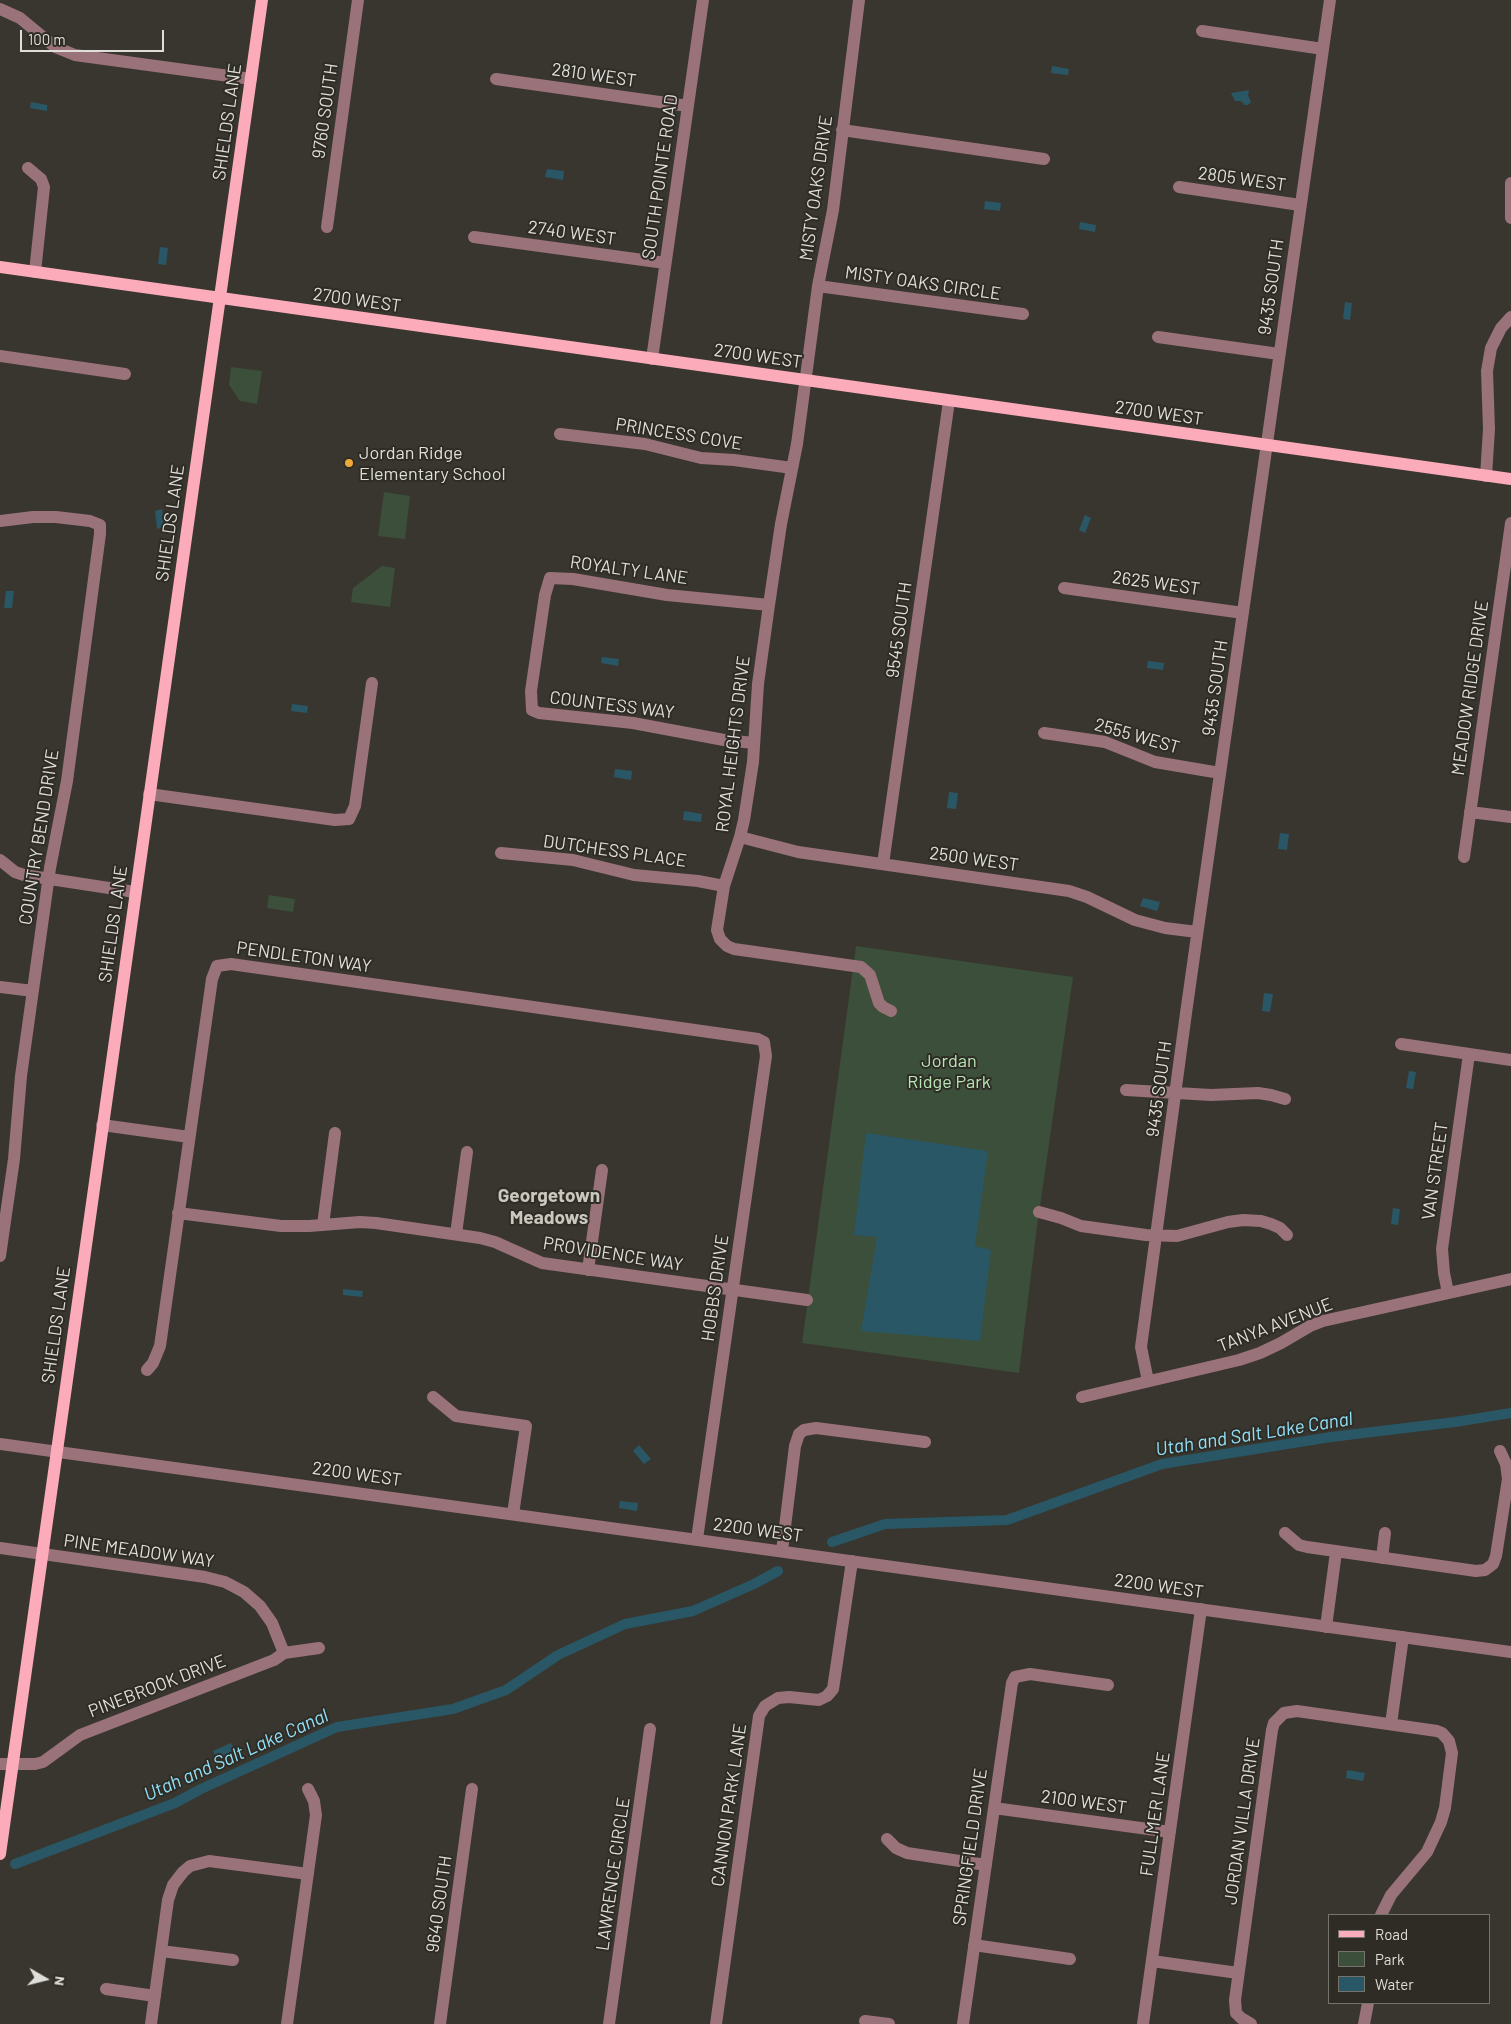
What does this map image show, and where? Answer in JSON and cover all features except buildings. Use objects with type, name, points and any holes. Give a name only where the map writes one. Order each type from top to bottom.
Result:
[{"type":"main road","name":"SHIELDS LANE","points":[[0,1854],[6,1764],[42,1554],[262,0]]},
{"type":"main road","name":"2700 WEST","points":[[0,267],[1511,479]]},
{"type":"street","name":"9760 SOUTH","points":[[326,227],[358,0]]},
{"type":"street","name":"SOUTH POINTE ROAD","points":[[652,359],[703,0]]},
{"type":"street","name":"MISTY OAKS DRIVE","points":[[806,381],[818,286],[833,210],[859,0]]},
{"type":"street","name":"9435 SOUTH","points":[[1148,1381],[1141,1348],[1197,932],[1330,0]]},
{"type":"street","points":[[0,10],[20,18],[56,47],[75,55],[251,79]]},
{"type":"street","points":[[1202,31],[1323,49]]},
{"type":"street","name":"2810 WEST","points":[[496,79],[688,106]]},
{"type":"street","points":[[842,130],[1044,159]]},
{"type":"street","points":[[28,168],[41,179],[44,187],[35,272]]},
{"type":"street","points":[[1511,183],[1511,218]]},
{"type":"street","name":"2805 WEST","points":[[1179,188],[1300,205]]},
{"type":"street","name":"2740 WEST","points":[[474,237],[666,263]]},
{"type":"street","name":"MISTY OAKS CIRCLE","points":[[818,286],[1023,314]]},
{"type":"street","points":[[1486,476],[1489,429],[1487,371],[1491,348],[1501,328],[1511,317]]},
{"type":"street","points":[[1158,337],[1279,354]]},
{"type":"street","points":[[0,356],[125,374]]},
{"type":"street","name":"ROYAL HEIGHTS DRIVE","points":[[806,381],[769,605],[758,684],[754,743],[740,837],[724,886],[717,930],[720,939],[727,946],[741,950],[861,967],[870,975],[879,1003],[891,1010]]},
{"type":"street","name":"9545 SOUTH","points":[[883,864],[950,401]]},
{"type":"street","name":"PRINCESS COVE","points":[[560,434],[645,444],[702,458],[734,460],[792,468]]},
{"type":"street","name":"COUNTRY BEND DRIVE","points":[[0,521],[45,516],[90,521],[100,525],[100,544],[70,761],[49,880],[19,1091],[14,1159],[0,1256]]},
{"type":"street","name":"MEADOW RIDGE DRIVE","points":[[1464,858],[1511,523]]},
{"type":"street","name":"ROYALTY LANE","points":[[538,643],[546,586],[550,578],[573,579],[667,595],[769,605]]},
{"type":"street","name":"2625 WEST","points":[[1064,588],[1243,612]]},
{"type":"street","name":"COUNTESS WAY","points":[[538,643],[531,691],[532,710],[546,715],[632,723],[724,740],[754,743]]},
{"type":"street","points":[[149,794],[335,820],[349,819],[355,806],[372,683]]},
{"type":"street","name":"2555 WEST","points":[[1044,733],[1105,742],[1155,762],[1220,772]]},
{"type":"street","points":[[1470,812],[1511,817]]},
{"type":"street","name":"2500 WEST","points":[[740,837],[798,852],[1062,890],[1087,897],[1135,920],[1165,928],[1197,932]]},
{"type":"street","name":"DUTCHESS PLACE","points":[[501,853],[573,860],[634,875],[698,881],[724,886]]},
{"type":"street","points":[[0,860],[15,872],[49,880],[135,892]]},
{"type":"street","name":"PENDLETON WAY","points":[[147,1370],[153,1363],[160,1346],[212,979],[217,966],[224,964],[751,1037],[764,1042]]},
{"type":"street","points":[[0,987],[33,991]]},
{"type":"street","name":"HOBBS DRIVE","points":[[697,1539],[766,1056],[764,1042]]},
{"type":"street","points":[[1401,1044],[1511,1060]]},
{"type":"street","name":"VAN STREET","points":[[1448,1293],[1442,1248],[1469,1054]]},
{"type":"street","points":[[1126,1090],[1211,1095],[1258,1093],[1271,1094],[1285,1099]]},
{"type":"street","points":[[102,1124],[189,1137]]},
{"type":"street","points":[[324,1225],[335,1133]]},
{"type":"street","points":[[456,1234],[467,1152]]},
{"type":"street","points":[[588,1270],[602,1170]]},
{"type":"street","points":[[1039,1212],[1086,1227],[1156,1236],[1177,1236],[1228,1222],[1243,1220],[1261,1221],[1271,1224],[1280,1228],[1287,1235]]},
{"type":"street","name":"PROVIDENCE WAY","points":[[178,1213],[281,1226],[360,1222],[456,1234],[495,1242],[542,1263],[807,1300]]},
{"type":"street","name":"TANYA AVENUE","points":[[1082,1397],[1223,1364],[1260,1353],[1323,1321],[1511,1279]]},
{"type":"street","points":[[433,1397],[456,1416],[526,1426],[513,1514]]},
{"type":"street","points":[[782,1551],[795,1446],[799,1434],[804,1430],[816,1428],[925,1442]]},
{"type":"street","name":"2200 WEST","points":[[0,1444],[1511,1652]]},
{"type":"street","points":[[1285,1532],[1303,1546],[1336,1552],[1476,1571],[1490,1567],[1496,1556],[1508,1479],[1506,1464],[1500,1451]]},
{"type":"street","points":[[1382,1558],[1385,1533]]},
{"type":"street","name":"PINE MEADOW WAY","points":[[0,1548],[205,1577],[226,1582],[244,1592],[260,1606],[272,1623],[284,1653]]},
{"type":"street","points":[[1326,1627],[1336,1552]]},
{"type":"street","name":"CANNON PARK LANE","points":[[716,2024],[759,1716],[769,1703],[778,1698],[789,1697],[820,1700],[833,1689],[852,1561]]},
{"type":"street","name":"FULLMER LANE","points":[[1143,2024],[1201,1609]]},
{"type":"street","points":[[1391,1724],[1403,1637]]},
{"type":"street","name":"PINEBROOK DRIVE","points":[[6,1764],[35,1764],[43,1762],[80,1735],[274,1660],[284,1653],[319,1648]]},
{"type":"street","name":"SPRINGFIELD DRIVE","points":[[963,2024],[1010,1690],[1015,1677],[1030,1674],[1108,1685]]},
{"type":"street","name":"JORDAN VILLA DRIVE","points":[[1252,2024],[1240,2018],[1236,2013],[1235,2000],[1272,1730],[1274,1722],[1284,1713],[1297,1711],[1437,1731],[1446,1736],[1451,1746],[1452,1753],[1445,1808],[1441,1822],[1427,1852],[1394,1890],[1382,1914]]},
{"type":"street","name":"LAWRENCE CIRCLE","points":[[609,2024],[650,1729]]},
{"type":"street","points":[[287,2024],[316,1815],[314,1801],[308,1789]]},
{"type":"street","name":"9640 SOUTH","points":[[440,2024],[472,1789]]},
{"type":"street","name":"2100 WEST","points":[[994,1808],[1170,1832]]},
{"type":"street","points":[[887,1840],[907,1854],[986,1864]]},
{"type":"street","points":[[151,2024],[170,1892],[177,1878],[190,1866],[209,1861],[308,1874]]},
{"type":"street","points":[[974,1945],[1070,1959]]},
{"type":"street","points":[[161,1951],[232,1960]]},
{"type":"street","points":[[1152,1961],[1238,1973]]},
{"type":"street","points":[[106,1989],[155,1996]]},
{"type":"street","points":[[1364,2024],[1368,2004]]},
{"type":"street","points":[[865,2021],[889,2024]]},
{"type":"green space","points":[[231,367],[262,371],[257,404],[240,401],[229,385]]},
{"type":"green space","points":[[384,492],[410,496],[405,539],[378,536]]},
{"type":"green space","points":[[382,566],[395,568],[390,607],[351,602],[353,588]]},
{"type":"green space","points":[[269,895],[295,899],[293,912],[267,908]]},
{"type":"green space","name":"Jordan Ridge Park","points":[[856,946],[1073,977],[1036,1234],[1019,1373],[802,1343]]},
{"type":"water","points":[[1052,66],[1069,69],[1068,75],[1051,73]]},
{"type":"water","points":[[1249,90],[1248,95],[1251,102],[1248,105],[1241,101],[1235,101],[1231,93]]},
{"type":"water","points":[[31,102],[47,105],[47,111],[30,108]]},
{"type":"water","points":[[547,169],[564,171],[563,180],[545,177]]},
{"type":"water","points":[[985,201],[1001,203],[1000,211],[984,209]]},
{"type":"water","points":[[1080,222],[1096,225],[1095,232],[1079,229]]},
{"type":"water","points":[[160,247],[168,248],[166,265],[158,264]]},
{"type":"water","points":[[1345,302],[1352,303],[1350,320],[1343,319]]},
{"type":"water","points":[[162,509],[164,527],[157,529],[155,511]]},
{"type":"water","points":[[1085,515],[1091,518],[1085,533],[1079,530]]},
{"type":"water","points":[[6,591],[14,591],[12,608],[4,608]]},
{"type":"water","points":[[602,657],[619,659],[618,666],[601,663]]},
{"type":"water","points":[[1148,661],[1164,663],[1163,670],[1147,668]]},
{"type":"water","points":[[292,704],[308,706],[307,713],[291,711]]},
{"type":"water","points":[[615,769],[632,771],[631,780],[614,777]]},
{"type":"water","points":[[949,792],[958,793],[956,809],[947,808]]},
{"type":"water","points":[[684,811],[702,814],[701,822],[683,820]]},
{"type":"water","points":[[1280,833],[1289,834],[1287,850],[1278,849]]},
{"type":"water","points":[[1143,898],[1160,902],[1157,911],[1140,906]]},
{"type":"water","points":[[1264,993],[1273,994],[1270,1012],[1262,1011]]},
{"type":"water","points":[[1409,1071],[1416,1072],[1413,1089],[1406,1088]]},
{"type":"water","points":[[866,1133],[988,1151],[975,1246],[991,1250],[980,1341],[861,1331],[877,1237],[854,1235]]},
{"type":"water","points":[[1393,1208],[1400,1209],[1398,1225],[1391,1224]]},
{"type":"water","points":[[343,1289],[363,1291],[362,1297],[343,1295]]},
{"type":"water","points":[[639,1445],[651,1459],[644,1464],[633,1451]]},
{"type":"water","points":[[620,1501],[638,1503],[637,1511],[619,1508]]},
{"type":"water","points":[[231,1743],[235,1750],[217,1759],[213,1751]]},
{"type":"water","points":[[1347,1770],[1365,1773],[1363,1781],[1346,1778]]},
{"type":"waterway","name":"Utah and Salt Lake Canal","points":[[832,1542],[885,1524],[1007,1520],[1162,1464],[1331,1437],[1455,1422],[1511,1413]]},
{"type":"waterway","name":"Utah and Salt Lake Canal","points":[[15,1864],[175,1803],[201,1789],[337,1727],[453,1709],[506,1690],[558,1655],[625,1624],[693,1611],[754,1584],[778,1571]]},
{"type":"place","name":"Jordan Ridge Elementary School","points":[[349,463]]},
{"type":"district","name":"Georgetown Meadows","points":[[549,1207]]}]
